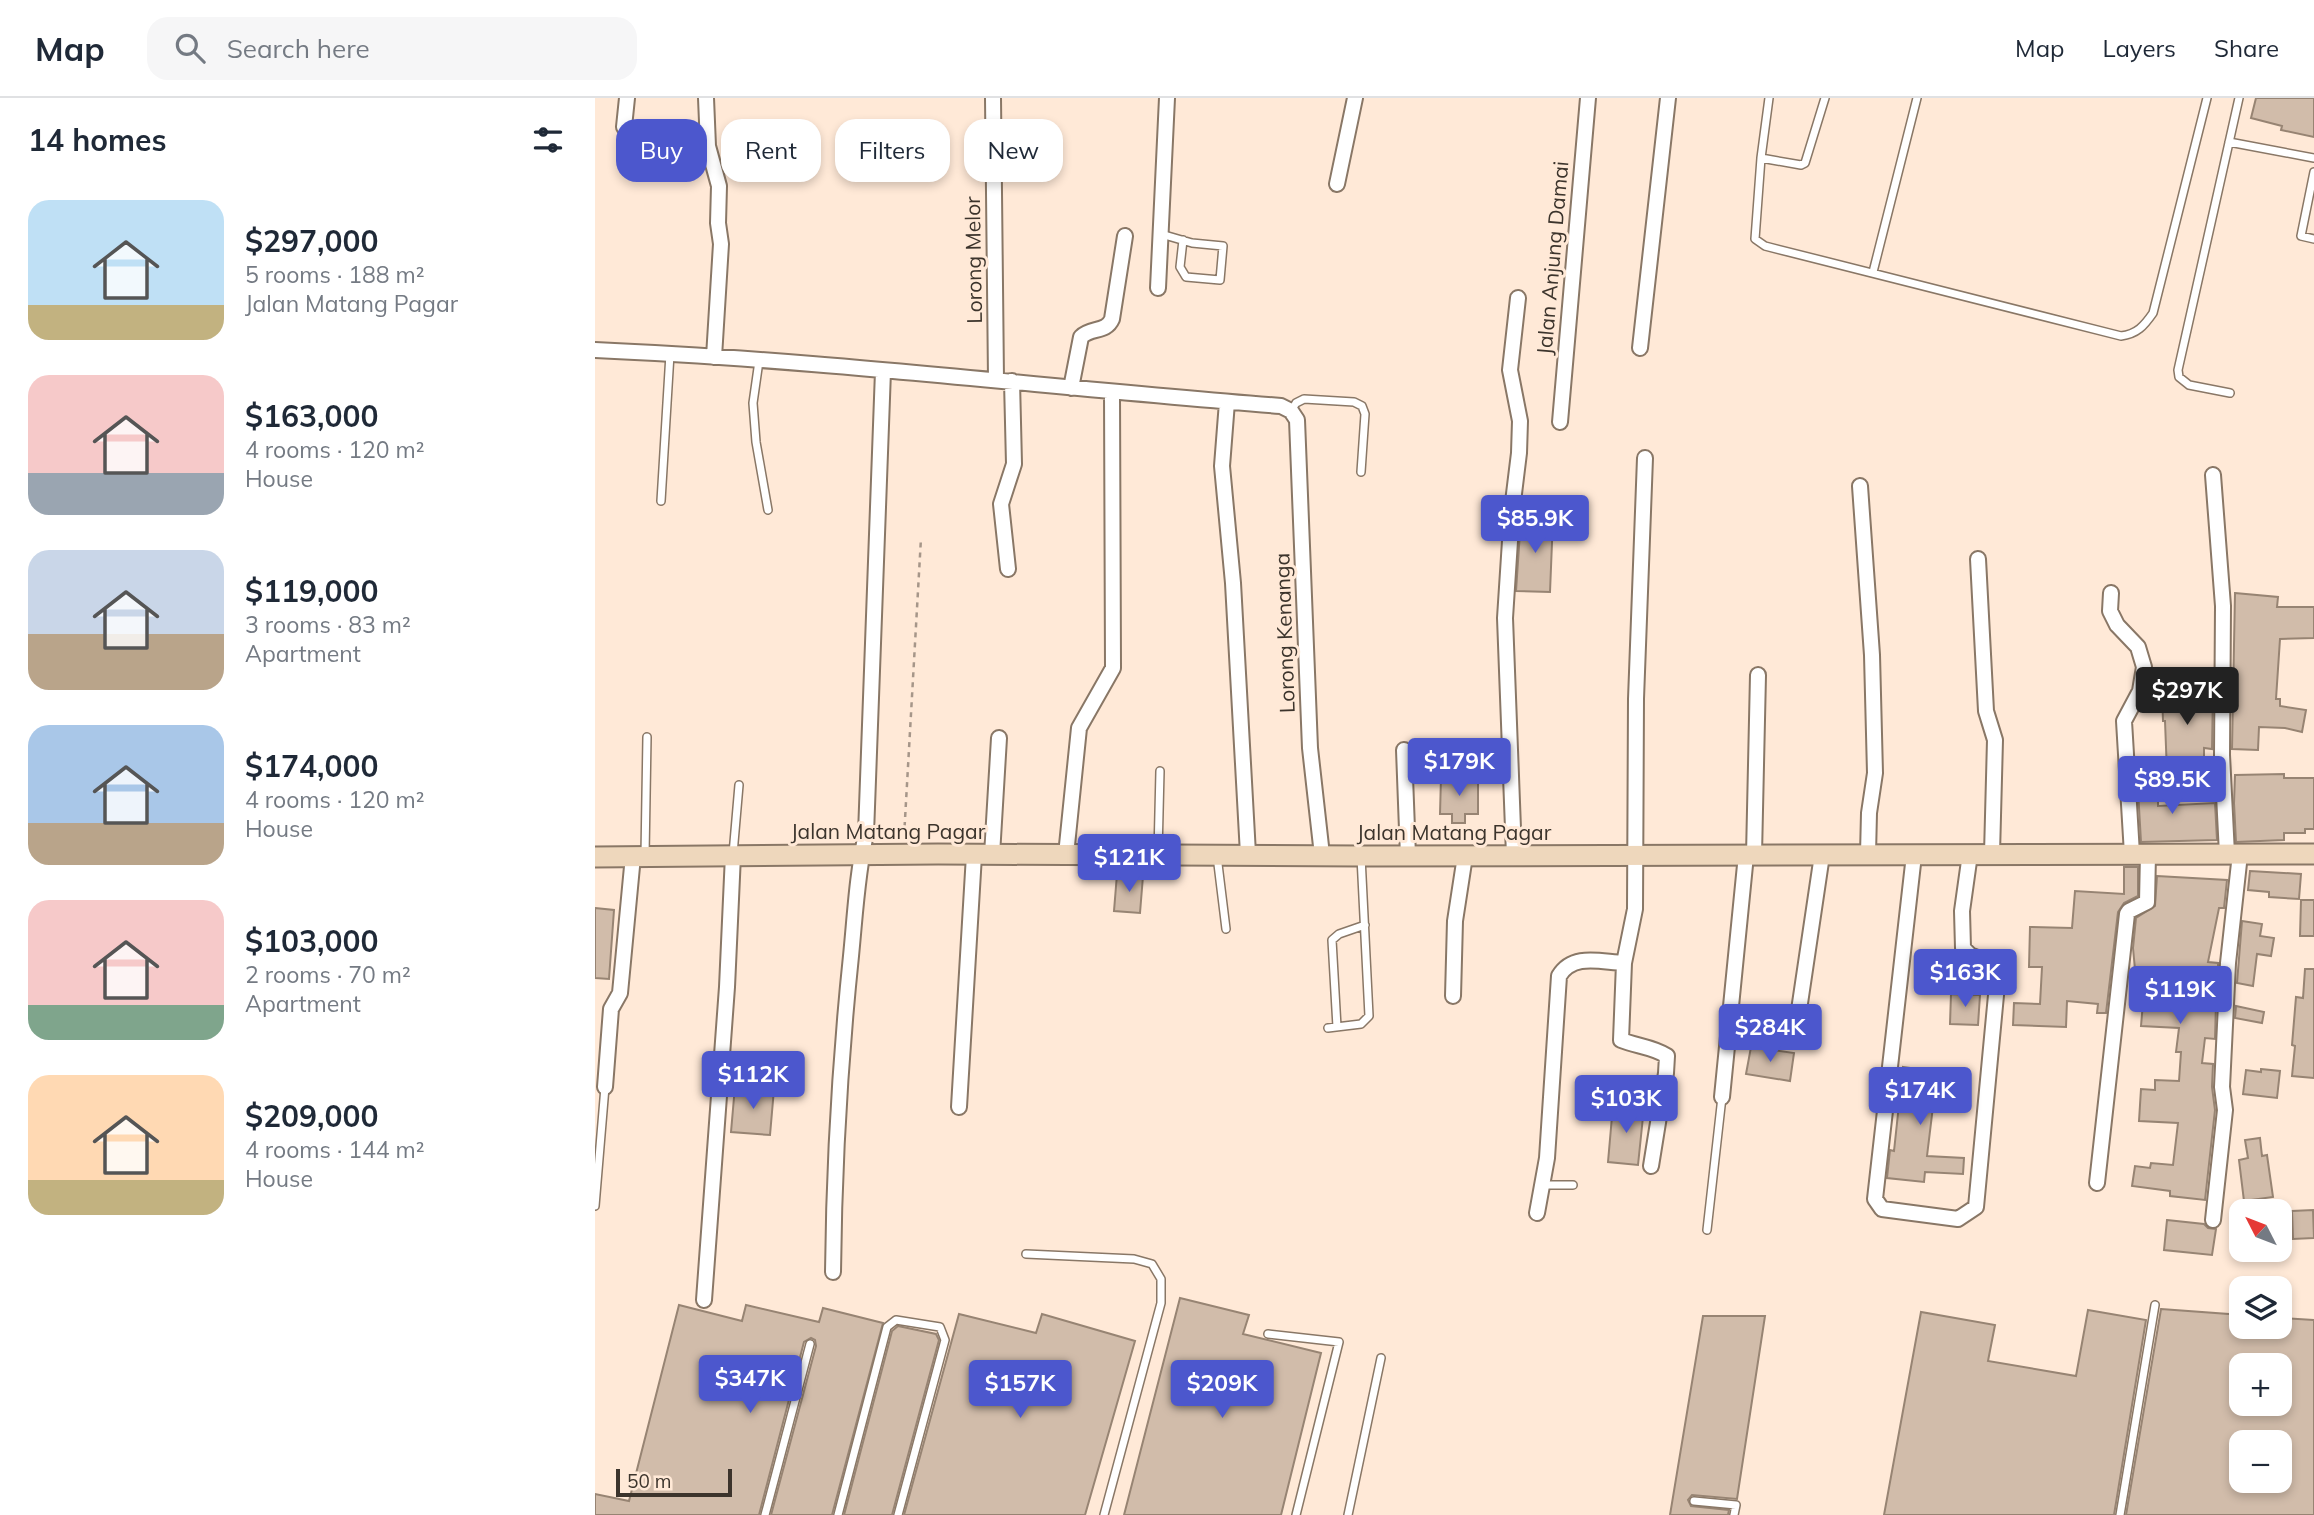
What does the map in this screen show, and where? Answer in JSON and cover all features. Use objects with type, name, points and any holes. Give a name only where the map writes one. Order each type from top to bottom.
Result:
[{"type":"main road","name":"Jalan Matang Pagar","points":[[595,857],[903,854],[2314,854]]},
{"type":"street","points":[[625,119],[627,98]]},
{"type":"street","points":[[706,98],[708,146],[719,186],[718,223],[721,244],[714,357]]},
{"type":"street","name":"Lorong Melor","points":[[993,98],[996,379]]},
{"type":"street","points":[[1158,288],[1167,98]]},
{"type":"street","points":[[1337,184],[1355,98]]},
{"type":"street","name":"Jalan Anjung Damai","points":[[1560,422],[1588,98]]},
{"type":"street","points":[[1640,348],[1668,98]]},
{"type":"street","points":[[1071,388],[1081,337],[1086,332],[1105,327],[1112,319],[1125,236]]},
{"type":"street","points":[[1514,855],[1505,618],[1512,510],[1519,453],[1520,421],[1510,370],[1518,298]]},
{"type":"street","points":[[595,350],[670,353],[996,379],[1112,393],[1281,406],[1291,411]]},
{"type":"street","points":[[833,1272],[835,1147],[861,855],[866,834],[883,372]]},
{"type":"street","points":[[1008,569],[1002,504],[1014,464],[1012,381]]},
{"type":"street","points":[[1066,855],[1079,728],[1113,668],[1112,393]]},
{"type":"street","points":[[1227,402],[1222,466],[1233,583],[1248,854]]},
{"type":"street","name":"Lorong Kenanga","points":[[1291,411],[1297,420],[1310,748],[1322,855]]},
{"type":"street","points":[[1645,458],[1636,699],[1635,909],[1624,963],[1621,1040],[1660,1051],[1667,1056],[1667,1073],[1651,1166]]},
{"type":"street","points":[[2213,475],[2224,606],[2221,755],[2234,854],[2222,1087],[2225,1110],[2213,1220]]},
{"type":"street","points":[[1860,486],[1872,655],[1875,773],[1869,813],[1868,854]]},
{"type":"street","points":[[1977,559],[1986,710],[1995,740],[1992,854]]},
{"type":"street","points":[[2097,1183],[2127,915],[2129,911],[2147,902],[2124,721],[2140,691],[2144,667],[2138,648],[2113,618],[2110,611],[2111,593]]},
{"type":"street","points":[[1722,1097],[1750,855],[1758,675]]},
{"type":"street","points":[[959,1107],[983,855],[999,738]]},
{"type":"street","points":[[1403,750],[1408,856]]},
{"type":"street","points":[[1914,855],[1875,1199],[1882,1209],[1958,1219],[1976,1207],[1998,974],[1995,965],[1970,955],[1963,948],[1962,911],[1970,854]]},
{"type":"street","points":[[704,1300],[722,1070],[733,855]]},
{"type":"street","points":[[1799,1010],[1822,855]]},
{"type":"street","points":[[605,1087],[611,1009],[620,993],[639,856]]},
{"type":"street","points":[[1453,996],[1455,921],[1465,856]]},
{"type":"street","points":[[1537,1213],[1547,1158],[1559,976],[1566,966],[1575,961],[1624,963]]},
{"type":"lane","points":[[1769,98],[1755,239],[1765,246],[2121,336],[2132,335],[2145,326],[2153,313],[2207,98]]},
{"type":"lane","points":[[1761,158],[1801,165],[1805,163],[1825,98]]},
{"type":"lane","points":[[2230,393],[2189,385],[2179,377],[2178,370],[2239,98]]},
{"type":"lane","points":[[1873,272],[1914,99]]},
{"type":"lane","points":[[2229,142],[2314,158]]},
{"type":"lane","points":[[2314,172],[2301,236],[2314,239]]},
{"type":"lane","points":[[1161,234],[1223,246],[1220,280],[1186,277],[1180,267],[1183,240]]},
{"type":"lane","points":[[661,501],[670,353]]},
{"type":"lane","points":[[759,361],[753,402],[756,442],[768,510]]},
{"type":"lane","points":[[1291,411],[1296,403],[1304,399],[1354,402],[1362,406],[1364,414],[1361,472]]},
{"type":"lane","points":[[639,856],[647,737]]},
{"type":"lane","points":[[1158,854],[1160,771]]},
{"type":"lane","points":[[733,855],[739,785]]},
{"type":"lane","points":[[1217,854],[1226,929]]},
{"type":"lane","points":[[1328,1028],[1361,1024],[1369,1016],[1361,856]]},
{"type":"lane","points":[[1338,1027],[1332,940],[1339,933],[1365,925]]},
{"type":"lane","points":[[595,1206],[605,1087]]},
{"type":"lane","points":[[1706,1230],[1722,1097]]},
{"type":"lane","points":[[1542,1185],[1573,1185]]},
{"type":"lane","points":[[1026,1254],[1134,1259],[1152,1264],[1161,1279],[1161,1303],[1104,1515]]},
{"type":"lane","points":[[2119,1515],[2155,1305]]},
{"type":"lane","points":[[838,1515],[887,1327],[896,1320],[940,1327],[944,1340],[898,1515]]},
{"type":"lane","points":[[1268,1334],[1339,1342],[1296,1515]]},
{"type":"lane","points":[[765,1515],[810,1344]]},
{"type":"lane","points":[[1348,1515],[1381,1358]]},
{"type":"lane","points":[[1694,1501],[1735,1505],[1734,1515]]},
{"type":"path","points":[[903,854],[921,538]]},
{"type":"building","points":[[2256,98],[2314,98],[2314,137],[2281,130],[2282,126],[2251,118]]},
{"type":"building","points":[[1521,517],[1553,518],[1550,592],[1516,591]]},
{"type":"building","points":[[2235,593],[2278,597],[2277,607],[2314,607],[2314,638],[2280,639],[2276,699],[2280,699],[2280,706],[2306,710],[2302,732],[2259,727],[2258,750],[2232,749]]},
{"type":"building","points":[[2213,691],[2212,749],[2204,748],[2204,760],[2185,761],[2185,773],[2167,773],[2162,692]]},
{"type":"building","points":[[2137,773],[2158,773],[2158,806],[2215,803],[2217,840],[2141,842]]},
{"type":"building","points":[[2284,774],[2284,778],[2314,778],[2314,829],[2305,829],[2305,833],[2284,833],[2284,840],[2236,842],[2235,775]]},
{"type":"building","points":[[1441,777],[1478,778],[1478,814],[1465,814],[1465,823],[1452,823],[1452,814],[1440,814]]},
{"type":"building","points":[[2124,867],[2138,867],[2138,896],[2124,903],[2118,912],[2106,1013],[2097,1013],[2098,1004],[2067,1001],[2066,1027],[2013,1025],[2014,1003],[2040,1004],[2042,967],[2029,967],[2030,927],[2072,928],[2075,891],[2124,894]]},
{"type":"building","points":[[2250,871],[2301,874],[2299,899],[2269,897],[2269,892],[2248,890]]},
{"type":"building","points":[[1117,874],[1143,876],[1140,913],[1114,911]]},
{"type":"building","points":[[2157,876],[2227,880],[2224,908],[2219,908],[2208,962],[2218,963],[2218,980],[2162,972],[2159,990],[2216,1002],[2215,1039],[2205,1038],[2202,1063],[2213,1064],[2215,1110],[2205,1200],[2170,1196],[2170,1191],[2132,1186],[2135,1166],[2150,1168],[2151,1163],[2173,1165],[2178,1123],[2139,1121],[2141,1089],[2155,1090],[2155,1080],[2179,1081],[2181,1052],[2176,1052],[2179,1028],[2141,1026],[2145,979],[2136,980],[2133,948],[2136,918],[2155,906]]},
{"type":"building","points":[[2301,900],[2314,900],[2314,936],[2300,936]]},
{"type":"building","points":[[595,908],[614,910],[609,979],[595,978]]},
{"type":"building","points":[[2242,921],[2262,924],[2260,936],[2274,938],[2271,956],[2257,954],[2253,986],[2237,983]]},
{"type":"building","points":[[2305,969],[2314,969],[2314,1078],[2292,1076],[2296,997],[2303,998]]},
{"type":"building","points":[[1951,994],[1980,995],[1978,1025],[1950,1024]]},
{"type":"building","points":[[2236,1006],[2264,1012],[2262,1023],[2235,1018]]},
{"type":"building","points":[[1751,1047],[1794,1053],[1790,1081],[1746,1074]]},
{"type":"building","points":[[1903,1067],[1961,1078],[1959,1092],[1935,1090],[1927,1156],[1964,1158],[1963,1174],[1925,1172],[1924,1182],[1887,1178],[1890,1150],[1894,1151]]},
{"type":"building","points":[[2261,1069],[2280,1071],[2277,1098],[2243,1094],[2246,1070],[2261,1072]]},
{"type":"building","points":[[735,1086],[774,1089],[770,1135],[731,1132]]},
{"type":"building","points":[[1613,1105],[1644,1107],[1638,1165],[1608,1162]]},
{"type":"building","points":[[2260,1138],[2262,1156],[2267,1155],[2273,1197],[2244,1199],[2239,1160],[2248,1158],[2245,1140]]},
{"type":"building","points":[[2313,1210],[2314,1238],[2293,1239],[2293,1211]]},
{"type":"building","points":[[2167,1220],[2204,1224],[2208,1228],[2216,1229],[2212,1255],[2164,1250]]},
{"type":"building","points":[[1180,1298],[1249,1315],[1243,1334],[1321,1353],[1281,1515],[1124,1515]]},
{"type":"building","points":[[679,1305],[742,1321],[746,1305],[819,1322],[823,1308],[883,1323],[832,1515],[771,1515],[816,1346],[815,1340],[811,1338],[804,1342],[759,1515],[595,1515],[595,1494],[629,1501]]},
{"type":"building","points":[[2161,1309],[2229,1314],[2229,1339],[2292,1339],[2292,1319],[2314,1320],[2314,1515],[2126,1515]]},
{"type":"building","points":[[2088,1310],[2146,1320],[2114,1515],[1884,1515],[1921,1312],[1995,1325],[1988,1361],[2076,1376]]},
{"type":"building","points":[[959,1314],[1036,1333],[1042,1314],[1135,1341],[1085,1515],[904,1515]]},
{"type":"building","points":[[1703,1316],[1765,1316],[1737,1499],[1692,1495],[1688,1500],[1691,1506],[1729,1510],[1728,1515],[1670,1515]]},
{"type":"building","points":[[898,1326],[936,1334],[939,1340],[892,1515],[844,1515],[892,1331]]}]
